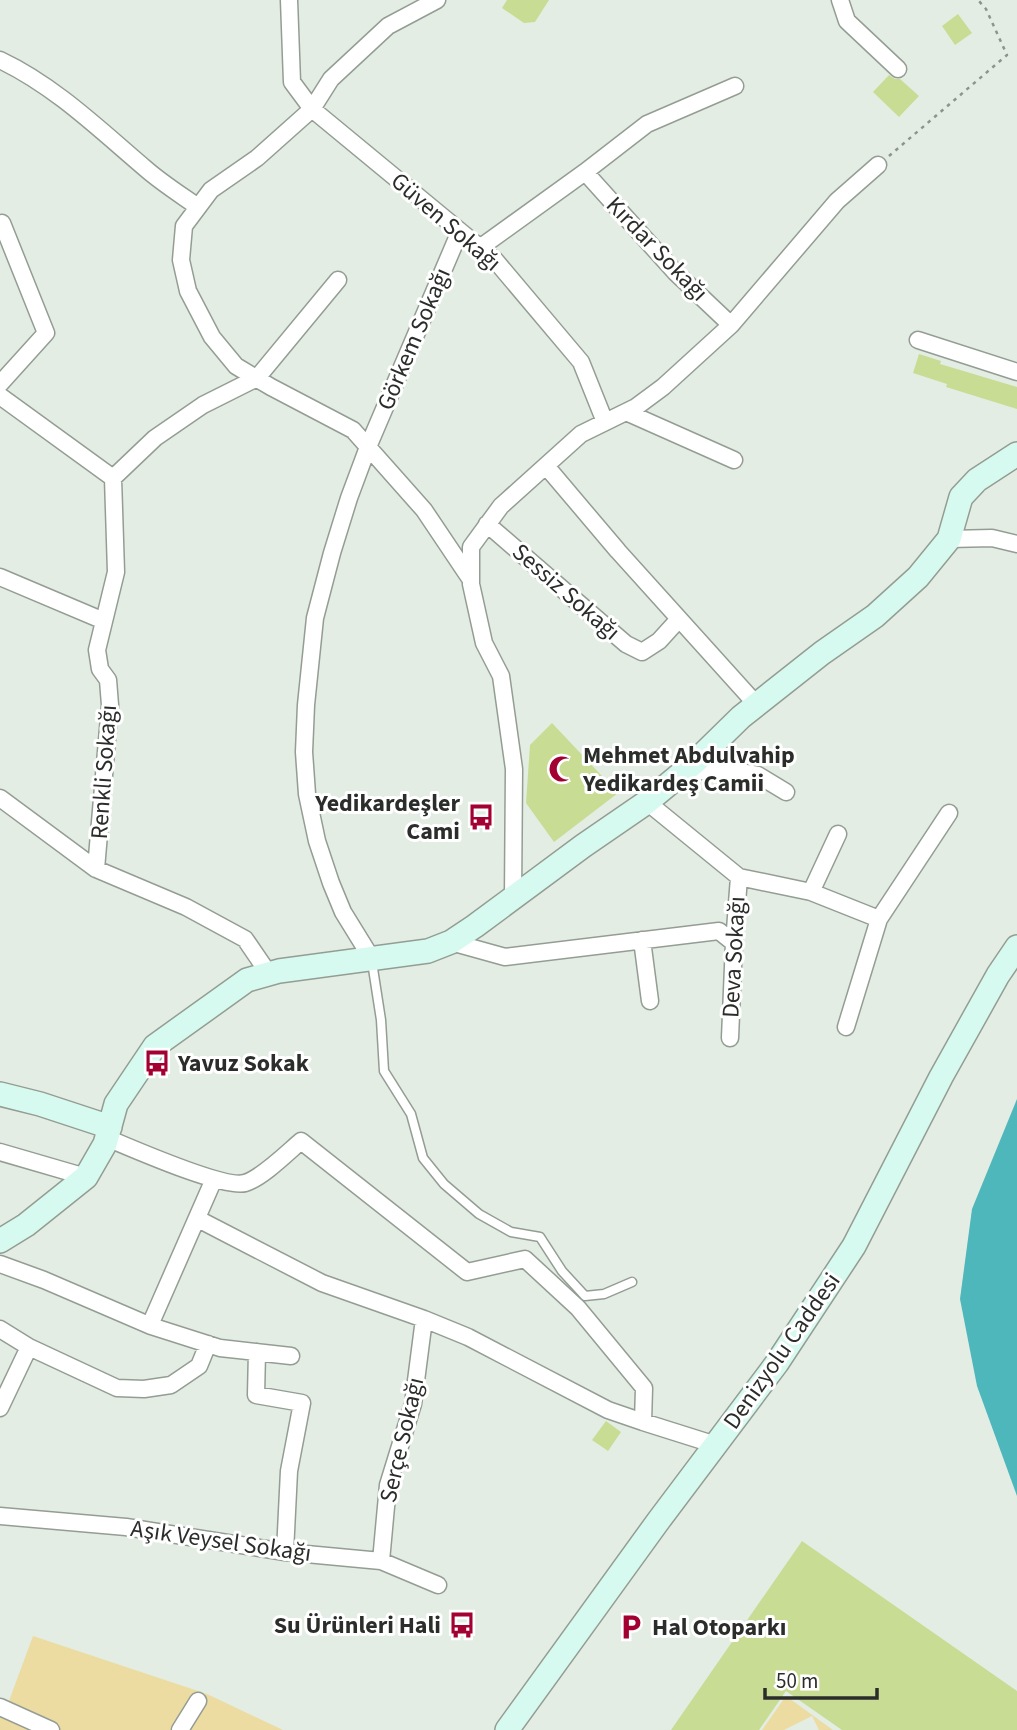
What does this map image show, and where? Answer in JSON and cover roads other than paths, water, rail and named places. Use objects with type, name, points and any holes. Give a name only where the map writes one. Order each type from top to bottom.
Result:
[{"type":"main road","points":[[2,1237],[26,1225],[86,1177],[105,1144],[116,1104],[155,1046],[247,979],[428,951],[451,942],[647,803],[683,773],[741,716],[875,616],[918,577],[948,539],[961,497],[976,480],[1017,454]]},
{"type":"main road","name":"Denizyolu Caddesi","points":[[507,1730],[777,1363],[854,1246],[941,1077],[998,975],[1017,947]]},
{"type":"main road","points":[[0,1094],[40,1104],[108,1133]]},
{"type":"street","name":"Güven Sokağı","points":[[289,0],[292,82],[312,109],[495,260],[581,362],[605,422]]},
{"type":"street","points":[[437,0],[388,26],[331,79],[312,109],[257,158],[211,190],[184,226],[181,260],[188,291],[212,337],[236,366],[353,430],[424,510],[471,580]]},
{"type":"street","points":[[840,0],[847,21],[898,69]]},
{"type":"street","points":[[0,60],[18,68],[84,115],[149,172],[198,207]]},
{"type":"street","points":[[481,247],[647,124],[735,86]]},
{"type":"street","points":[[513,898],[514,769],[501,676],[484,643],[471,580],[471,547],[501,506],[581,434],[636,407],[663,387],[731,325],[837,201],[878,165]]},
{"type":"street","name":"Kırdar Sokağı","points":[[585,172],[675,272],[731,325]]},
{"type":"street","points":[[0,384],[46,333],[2,223]]},
{"type":"street","name":"Görkem Sokağı","points":[[372,959],[343,912],[331,883],[317,841],[307,794],[304,752],[306,705],[315,618],[335,542],[368,447],[460,231]]},
{"type":"street","points":[[0,396],[113,478],[155,438],[202,405],[257,378],[338,281]]},
{"type":"street","points":[[918,340],[1017,372]]},
{"type":"street","points":[[626,412],[734,460]]},
{"type":"street","points":[[546,466],[618,551],[756,704]]},
{"type":"street","name":"Renkli Sokağı","points":[[96,869],[110,705],[108,680],[100,669],[97,650],[116,572],[113,478]]},
{"type":"street","name":"Sessiz Sokağı","points":[[488,524],[626,644],[642,652],[659,641],[679,619]]},
{"type":"street","points":[[948,539],[992,538],[1017,544]]},
{"type":"street","points":[[0,577],[104,621]]},
{"type":"street","points":[[683,773],[722,769],[758,775],[786,792]]},
{"type":"street","points":[[0,798],[96,869],[186,907],[245,939],[270,974]]},
{"type":"street","points":[[647,803],[739,877],[811,892],[879,919]]},
{"type":"street","points":[[846,1027],[879,919],[948,813]]},
{"type":"street","points":[[811,892],[838,835]]},
{"type":"street","name":"Deva Sokağı","points":[[730,1038],[739,877]]},
{"type":"street","points":[[451,942],[505,957],[719,931],[734,943]]},
{"type":"street","points":[[642,940],[650,1001]]},
{"type":"street","points":[[108,1133],[214,1179],[244,1184],[264,1172],[301,1141],[467,1272],[525,1259],[578,1308],[644,1388],[643,1422]]},
{"type":"street","points":[[0,1152],[86,1177]]},
{"type":"street","points":[[150,1325],[214,1179]]},
{"type":"street","points":[[198,1220],[322,1283],[468,1337],[607,1410],[716,1445]]},
{"type":"street","points":[[0,1265],[44,1280],[150,1325],[220,1348],[291,1356]]},
{"type":"street","name":"Serçe Sokağı","points":[[381,1561],[388,1485],[413,1404],[425,1319]]},
{"type":"street","points":[[0,1329],[29,1347],[117,1388],[144,1390],[171,1385],[199,1366],[208,1344]]},
{"type":"street","points":[[0,1408],[29,1347]]},
{"type":"street","points":[[257,1352],[256,1395],[302,1403],[289,1471],[285,1552]]},
{"type":"street","name":"Aşık Veysel Sokağı","points":[[0,1516],[126,1527],[285,1552],[381,1561],[438,1585]]},
{"type":"street","points":[[180,1730],[198,1701]]},
{"type":"street","points":[[0,1707],[51,1730]]},
{"type":"lane","points":[[372,959],[381,1020],[384,1071],[411,1114],[423,1158],[444,1184],[479,1214],[511,1232],[540,1237],[562,1271],[585,1296],[604,1294],[632,1282]]},
{"type":"water","points":[[1017,1099],[1017,1496],[977,1386],[960,1299],[972,1209]]},
{"type":"place","name":"Mehmet Abdulvahip Yedikardeş Camii","points":[[562,769]]},
{"type":"place","name":"Yedikardeşler Cami","points":[[481,817]]},
{"type":"place","name":"Yavuz Sokak","points":[[157,1063]]},
{"type":"place","name":"Su Ürünleri Hali","points":[[462,1625]]},
{"type":"place","name":"Hal Otoparkı","points":[[631,1627]]}]
